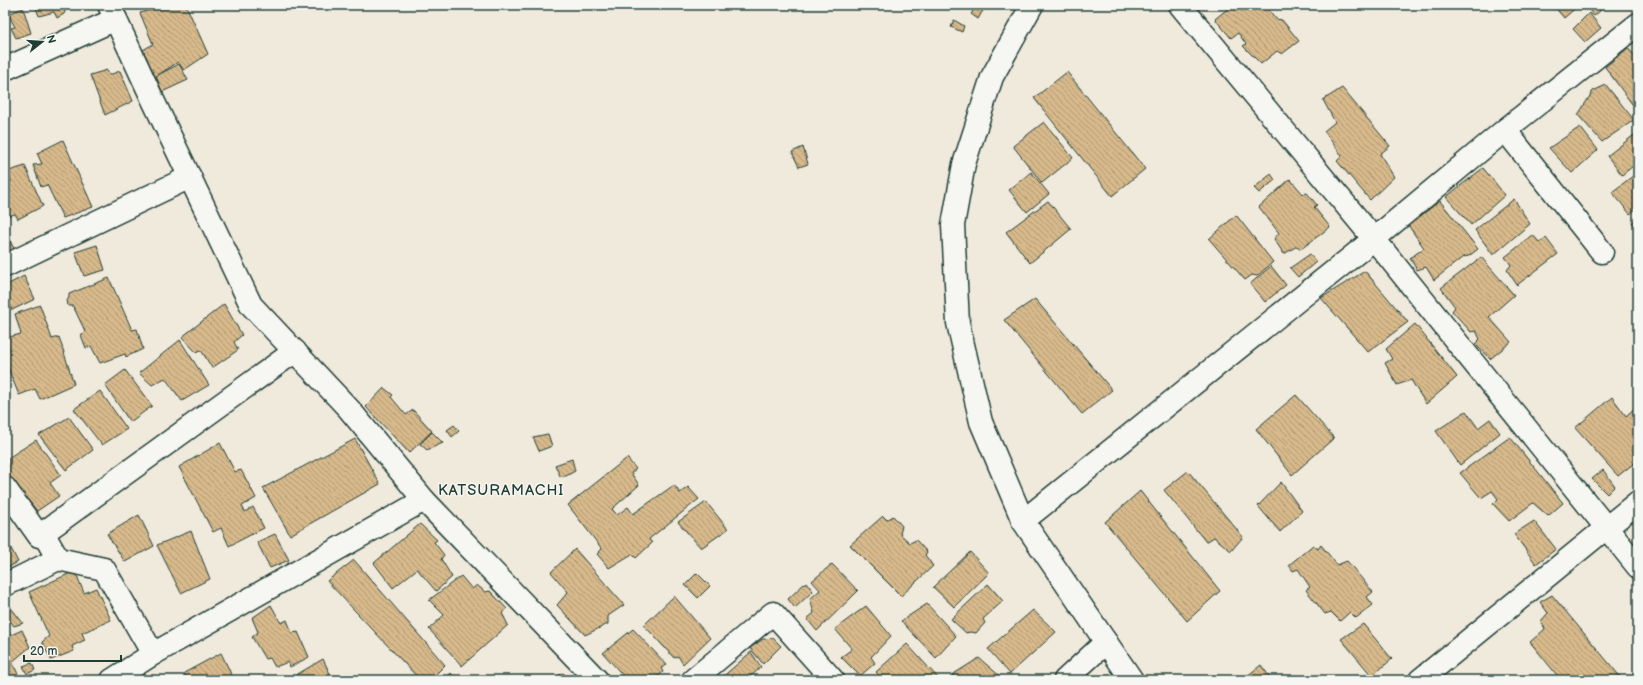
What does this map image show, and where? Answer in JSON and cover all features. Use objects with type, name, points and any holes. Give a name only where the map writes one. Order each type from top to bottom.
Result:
[{"type":"street","points":[[1032,5],[992,77],[964,164],[954,225],[958,323],[981,422],[1023,521],[1132,680]]},
{"type":"street","points":[[1180,5],[1374,239],[1638,567]]},
{"type":"street","points":[[5,69],[113,12],[252,305],[349,409],[424,500],[597,680]]},
{"type":"street","points":[[1023,521],[1374,239],[1505,130],[1638,24]]},
{"type":"street","points":[[1505,130],[1602,252]]},
{"type":"street","points":[[5,266],[190,177]]},
{"type":"street","points":[[5,488],[39,536],[295,351]]},
{"type":"street","points":[[112,680],[153,654],[424,500]]},
{"type":"street","points":[[1420,680],[1638,502]]},
{"type":"street","points":[[43,533],[58,559]]},
{"type":"street","points":[[5,585],[58,559],[104,569],[153,654]]},
{"type":"street","points":[[693,680],[773,613],[833,680]]},
{"type":"street","points":[[1065,680],[1106,642]]},
{"type":"building","points":[[35,5],[69,5],[67,6],[64,14],[57,18],[54,12],[39,16]]},
{"type":"building","points":[[169,5],[186,5],[208,54],[184,70],[178,62],[155,77],[143,50],[153,44],[140,13]]},
{"type":"building","points":[[977,5],[986,5],[978,19],[971,14]]},
{"type":"building","points":[[1232,5],[1265,5],[1276,19],[1282,20],[1299,41],[1282,54],[1277,51],[1261,64],[1243,46],[1246,44],[1238,33],[1231,38],[1215,19]]},
{"type":"building","points":[[1553,5],[1579,5],[1564,18]]},
{"type":"building","points":[[1585,5],[1607,5],[1594,16]]},
{"type":"building","points":[[23,8],[31,33],[16,38],[11,28],[15,27],[8,14]]},
{"type":"building","points":[[1589,13],[1601,28],[1585,42],[1573,29]]},
{"type":"building","points":[[954,20],[964,26],[962,32],[951,27]]},
{"type":"building","points":[[5,26],[9,35],[5,37]]},
{"type":"building","points":[[1628,48],[1638,60],[1638,99],[1632,104],[1605,67]]},
{"type":"building","points":[[179,64],[188,80],[162,92],[156,76]]},
{"type":"building","points":[[107,70],[109,75],[120,71],[133,101],[105,115],[90,75]]},
{"type":"building","points":[[1067,72],[1145,169],[1112,196],[1034,98]]},
{"type":"building","points":[[1606,85],[1634,120],[1602,142],[1578,115],[1593,91]]},
{"type":"building","points":[[1342,88],[1390,146],[1380,154],[1394,177],[1370,200],[1337,161],[1342,156],[1324,131],[1335,122],[1323,100]]},
{"type":"building","points":[[1044,122],[1073,158],[1042,183],[1013,146]]},
{"type":"building","points":[[1580,127],[1598,150],[1572,173],[1549,148]]},
{"type":"building","points":[[1638,132],[1638,162],[1622,175],[1607,156]]},
{"type":"building","points":[[63,140],[93,207],[63,218],[47,185],[41,187],[33,165],[42,164],[37,153]]},
{"type":"building","points":[[803,147],[808,164],[799,167],[792,152]]},
{"type":"building","points":[[25,166],[43,206],[18,219],[15,214],[8,216],[5,211],[5,184],[11,182],[9,171]]},
{"type":"building","points":[[1483,168],[1505,195],[1471,225],[1446,197]]},
{"type":"building","points":[[1031,172],[1049,194],[1027,212],[1009,190]]},
{"type":"building","points":[[1638,172],[1638,207],[1630,214],[1612,192]]},
{"type":"building","points":[[1271,174],[1275,180],[1259,193],[1254,188]]},
{"type":"building","points":[[1290,179],[1303,194],[1307,193],[1317,205],[1314,207],[1330,227],[1301,249],[1297,246],[1284,254],[1274,239],[1279,233],[1259,207]]},
{"type":"building","points":[[1514,199],[1530,224],[1493,255],[1475,230]]},
{"type":"building","points":[[1048,201],[1071,229],[1030,263],[1006,232]]},
{"type":"building","points":[[1440,201],[1478,249],[1469,256],[1463,257],[1434,280],[1426,267],[1417,270],[1410,258],[1424,248],[1408,225]]},
{"type":"building","points":[[1236,215],[1273,262],[1257,276],[1252,275],[1245,280],[1209,239]]},
{"type":"building","points":[[1638,218],[1638,231],[1632,222]]},
{"type":"building","points":[[5,230],[14,249],[5,253]]},
{"type":"building","points":[[1533,235],[1539,242],[1546,238],[1558,254],[1517,285],[1507,270],[1511,265],[1505,257]]},
{"type":"building","points":[[97,245],[105,270],[84,276],[75,252]]},
{"type":"building","points":[[1310,254],[1316,262],[1298,277],[1290,268]]},
{"type":"building","points":[[1481,257],[1514,295],[1489,317],[1511,342],[1490,359],[1475,344],[1480,339],[1476,331],[1471,332],[1452,311],[1455,307],[1441,288]]},
{"type":"building","points":[[1271,266],[1286,285],[1265,302],[1250,284]]},
{"type":"building","points":[[1365,271],[1408,322],[1368,352],[1321,298]]},
{"type":"building","points":[[24,276],[35,299],[12,310],[5,294],[5,286]]},
{"type":"building","points":[[109,278],[132,330],[137,329],[143,349],[126,357],[125,354],[100,363],[91,346],[86,348],[81,335],[85,331],[73,306],[68,306],[67,301],[69,294]]},
{"type":"building","points":[[1035,299],[1112,390],[1082,414],[1004,320]]},
{"type":"building","points":[[224,304],[242,335],[234,342],[238,350],[212,368],[201,350],[196,352],[182,337]]},
{"type":"building","points":[[40,305],[52,339],[59,337],[74,384],[40,399],[35,389],[19,395],[5,361],[5,353],[9,350],[5,338],[21,334],[15,314]]},
{"type":"building","points":[[1415,324],[1457,377],[1426,404],[1411,380],[1397,385],[1385,363],[1392,359],[1386,349]]},
{"type":"building","points":[[180,340],[209,385],[182,401],[165,378],[152,385],[139,373]]},
{"type":"building","points":[[125,370],[152,406],[130,422],[105,385]]},
{"type":"building","points":[[384,388],[393,395],[391,397],[406,415],[413,410],[432,431],[409,453],[366,407]]},
{"type":"building","points":[[100,391],[127,429],[102,445],[74,409]]},
{"type":"building","points":[[1296,395],[1334,438],[1292,475],[1256,429]]},
{"type":"building","points":[[1612,397],[1626,416],[1638,405],[1638,460],[1618,476],[1575,428]]},
{"type":"building","points":[[1466,411],[1478,428],[1490,419],[1500,433],[1460,465],[1436,431]]},
{"type":"building","points":[[69,417],[93,450],[66,470],[39,435]]},
{"type":"building","points":[[454,425],[459,431],[452,437],[447,430]]},
{"type":"building","points":[[432,432],[443,443],[427,450],[420,444]]},
{"type":"building","points":[[548,434],[552,446],[539,451],[533,437]]},
{"type":"building","points":[[1510,437],[1563,503],[1548,516],[1533,503],[1509,521],[1493,504],[1498,499],[1492,491],[1481,498],[1460,473]]},
{"type":"building","points":[[355,439],[380,484],[290,535],[263,488]]},
{"type":"building","points":[[36,440],[61,475],[50,483],[59,496],[37,511],[5,471],[5,467],[9,463],[8,458]]},
{"type":"building","points":[[220,443],[235,472],[241,470],[256,498],[242,506],[245,512],[253,507],[264,528],[229,546],[221,528],[213,532],[179,467]]},
{"type":"building","points":[[627,458],[636,469],[631,473],[639,485],[612,509],[617,515],[628,507],[633,514],[674,485],[680,493],[688,487],[699,499],[649,539],[652,543],[636,558],[632,554],[609,568],[597,554],[602,549],[568,505]]},
{"type":"building","points":[[572,459],[575,471],[566,476],[560,476],[555,465]]},
{"type":"building","points":[[1603,470],[1615,486],[1607,494],[1592,479]]},
{"type":"building","points":[[1188,471],[1243,537],[1231,551],[1214,537],[1206,542],[1164,490]]},
{"type":"building","points":[[1281,482],[1302,511],[1280,532],[1258,506]]},
{"type":"building","points":[[1140,491],[1220,591],[1187,621],[1105,522]]},
{"type":"building","points":[[706,502],[728,529],[701,548],[678,522]]},
{"type":"building","points":[[139,515],[154,546],[125,562],[107,534]]},
{"type":"building","points":[[883,516],[887,520],[893,516],[902,526],[900,534],[910,543],[916,540],[927,552],[925,555],[933,566],[901,596],[850,545]]},
{"type":"building","points":[[1534,521],[1556,549],[1536,564],[1514,534]]},
{"type":"building","points":[[420,524],[437,540],[434,542],[444,555],[441,559],[452,577],[436,591],[417,569],[393,588],[374,563]]},
{"type":"building","points":[[191,531],[210,579],[181,593],[157,545]]},
{"type":"building","points":[[275,534],[289,560],[270,568],[257,542]]},
{"type":"building","points":[[5,537],[18,562],[5,569]]},
{"type":"building","points":[[1313,545],[1318,549],[1321,545],[1337,565],[1347,561],[1373,592],[1367,597],[1373,605],[1356,618],[1350,612],[1340,621],[1331,612],[1325,614],[1306,590],[1310,587],[1298,569],[1293,571],[1289,565]]},
{"type":"building","points":[[575,549],[624,605],[608,616],[608,624],[585,635],[557,605],[568,592],[551,572]]},
{"type":"building","points":[[970,552],[989,573],[954,607],[933,587]]},
{"type":"building","points":[[354,560],[445,665],[430,680],[420,680],[327,581]]},
{"type":"building","points":[[832,564],[858,591],[817,631],[807,619],[814,613],[810,599],[820,590],[812,581]]},
{"type":"building","points":[[75,571],[84,593],[96,588],[111,620],[82,633],[85,640],[72,646],[74,651],[51,660],[42,642],[49,636],[29,592]]},
{"type":"building","points":[[697,573],[710,586],[698,598],[685,585]]},
{"type":"building","points":[[461,576],[472,589],[477,585],[485,592],[490,591],[507,609],[502,613],[508,625],[462,666],[429,629],[444,615],[429,600]]},
{"type":"building","points":[[806,582],[813,591],[795,608],[788,599]]},
{"type":"building","points":[[988,584],[1003,601],[983,619],[985,623],[976,633],[966,633],[951,619]]},
{"type":"building","points":[[1552,595],[1623,680],[1596,680],[1594,677],[1591,680],[1561,680],[1530,642],[1545,629],[1541,621],[1548,613],[1540,602]]},
{"type":"building","points":[[674,596],[710,638],[683,664],[678,656],[674,658],[644,625]]},
{"type":"building","points":[[8,604],[23,623],[14,626],[5,614],[5,606]]},
{"type":"building","points":[[927,604],[956,636],[936,658],[901,621]]},
{"type":"building","points":[[271,605],[281,623],[287,620],[292,633],[298,632],[309,657],[290,667],[288,662],[275,667],[270,658],[265,659],[252,637],[258,632],[252,618]]},
{"type":"building","points":[[866,606],[891,636],[871,657],[875,663],[860,676],[841,657],[852,649],[835,629]]},
{"type":"building","points":[[1033,610],[1056,632],[1010,674],[988,649]]},
{"type":"building","points":[[1363,624],[1392,659],[1372,676],[1341,639]]},
{"type":"building","points":[[5,628],[11,635],[22,630],[30,647],[12,662],[21,680],[5,680]]},
{"type":"building","points":[[633,629],[667,665],[661,668],[663,672],[654,680],[627,680],[603,653]]},
{"type":"building","points":[[773,638],[781,646],[763,664],[750,648],[763,639]]},
{"type":"building","points":[[907,644],[939,679],[883,680],[876,672]]},
{"type":"building","points":[[751,652],[761,667],[750,677],[754,680],[719,680]]},
{"type":"building","points":[[221,653],[234,680],[188,680],[184,673]]},
{"type":"building","points":[[979,658],[1002,678],[1000,680],[957,680],[952,675]]},
{"type":"building","points":[[323,659],[333,680],[298,680],[296,675]]},
{"type":"building","points":[[32,663],[35,670],[27,674],[23,666]]},
{"type":"building","points":[[1261,665],[1272,680],[1242,680]]},
{"type":"building","points":[[451,673],[457,680],[444,680]]},
{"type":"building","points":[[563,673],[571,680],[552,680]]},
{"type":"building","points":[[766,676],[770,680],[761,680]]},
{"type":"building","points":[[148,677],[150,680],[139,680]]},
{"type":"district","name":"KATSURAMACHI","points":[[501,490]]}]
